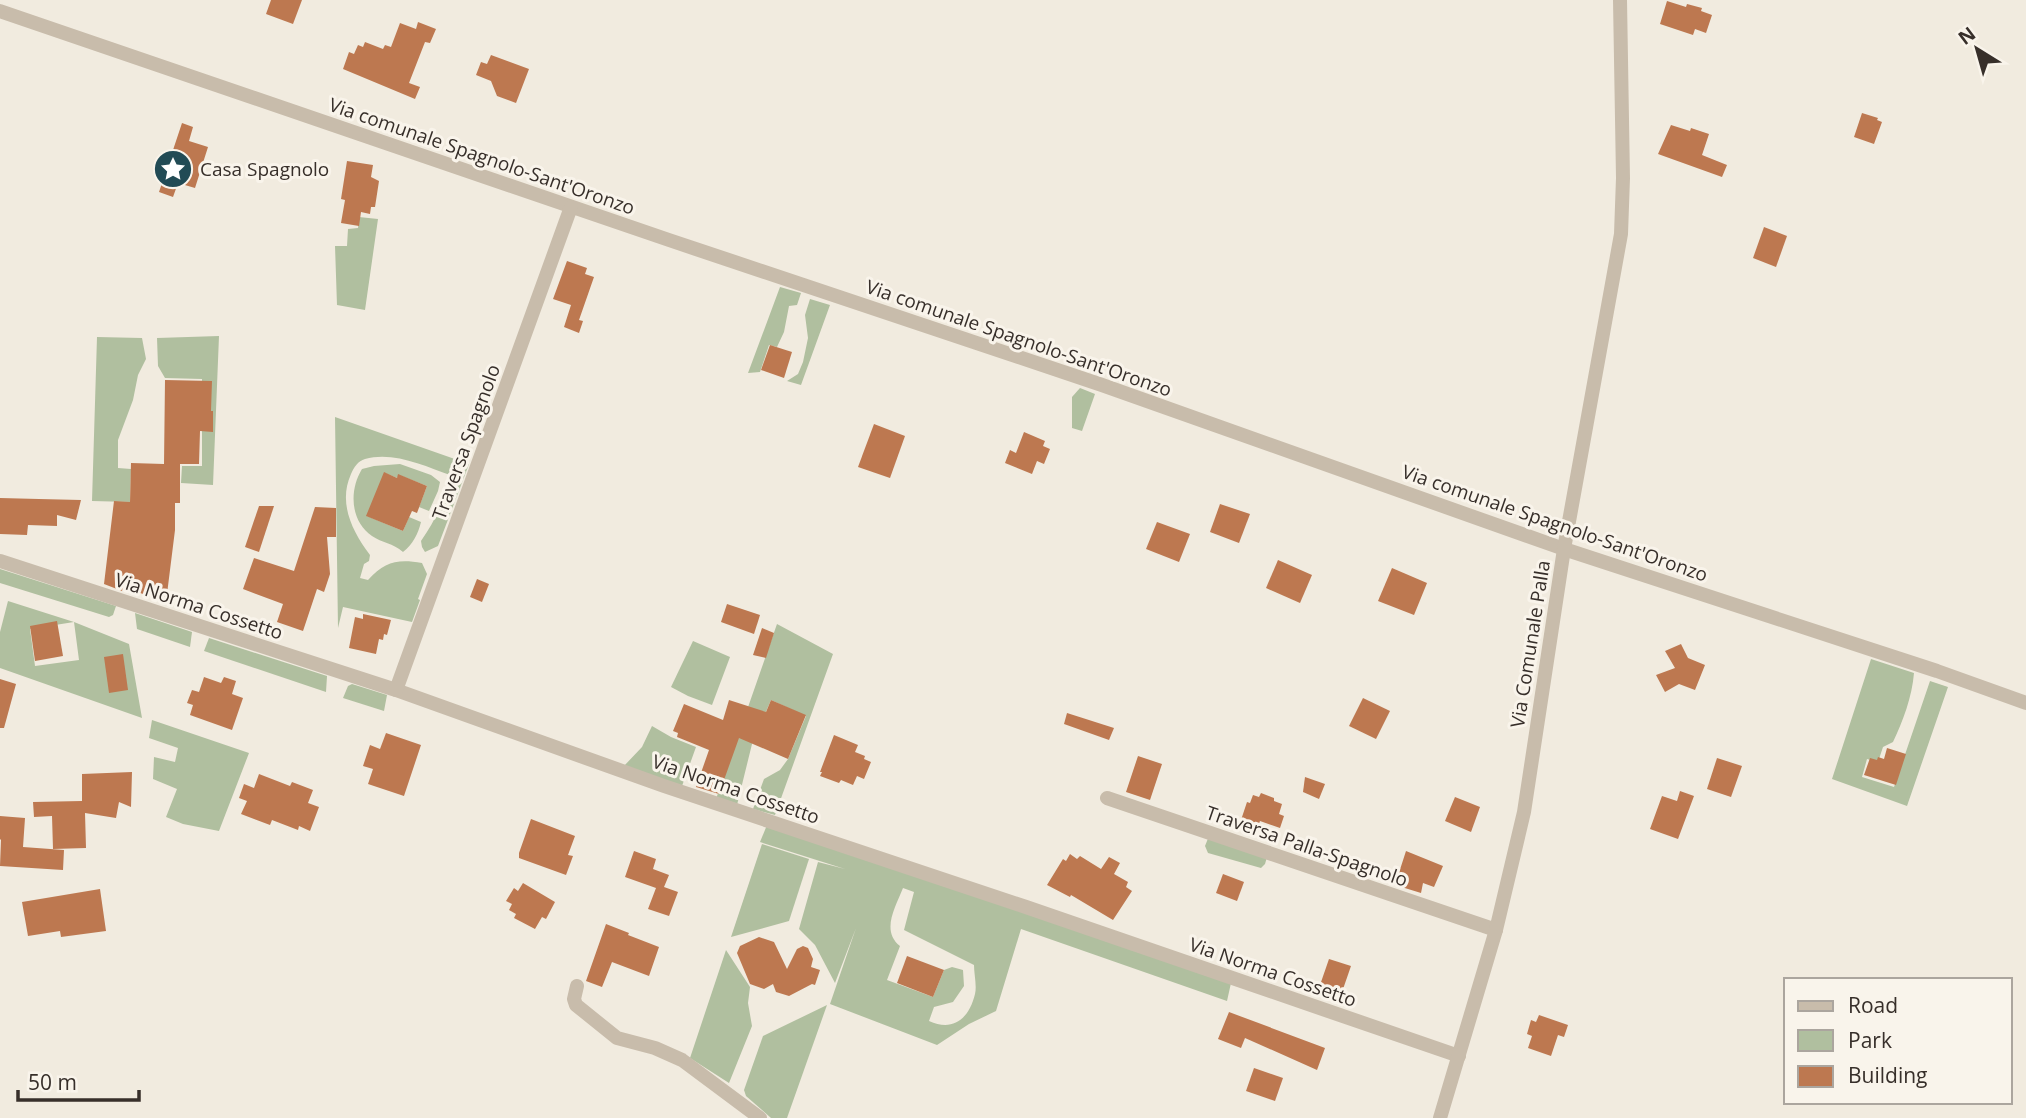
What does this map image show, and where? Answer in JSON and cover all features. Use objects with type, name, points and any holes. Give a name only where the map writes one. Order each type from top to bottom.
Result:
[{"type":"street","name":"Via Comunale Palla","points":[[1440,1118],[1496,930],[1524,812],[1564,549],[1621,234],[1623,178],[1620,0]]},
{"type":"street","name":"Via comunale Spagnolo-Sant'Oronzo","points":[[0,11],[1102,385],[1564,549],[2026,703]]},
{"type":"street","name":"Traversa Spagnolo","points":[[396,690],[571,207]]},
{"type":"street","name":"Via Norma Cossetto","points":[[0,561],[396,690],[664,786],[1459,1056]]},
{"type":"street","name":"Traversa Palla-Spagnolo","points":[[1107,798],[1496,930]]},
{"type":"street","points":[[576,986],[576,1005],[617,1038],[655,1048],[682,1060],[760,1118]]},
{"type":"green space","points":[[359,217],[378,219],[365,310],[337,305],[335,246],[347,246],[348,229],[358,228]]},
{"type":"green space","points":[[780,287],[801,293],[797,305],[789,306],[784,332],[777,347],[769,345],[760,372],[748,373]]},
{"type":"green space","points":[[810,299],[830,305],[801,385],[787,381],[798,374],[803,362],[808,338],[805,315]]},
{"type":"green space","points":[[219,336],[213,485],[181,483],[182,466],[202,466],[202,379],[165,378],[158,366],[157,338]]},
{"type":"green space","points":[[97,337],[142,338],[146,359],[138,375],[133,400],[118,440],[118,468],[131,469],[130,502],[92,501]]},
{"type":"green space","points":[[1080,388],[1095,394],[1082,431],[1072,428],[1072,397]]},
{"type":"green space","points":[[335,417],[469,464],[438,546],[425,552],[421,541],[439,509],[450,475],[398,458],[376,457],[363,460],[357,465],[347,485],[349,516],[370,555],[360,578],[368,580],[392,563],[422,563],[427,574],[412,622],[343,607],[338,628]]},
{"type":"green space","points":[[400,464],[431,475],[440,482],[429,511],[419,507],[427,486],[399,475],[397,478],[385,473],[367,516],[403,531],[409,517],[421,522],[415,538],[403,552],[365,530],[359,522],[354,505],[355,486],[362,469]]},
{"type":"green space","points":[[0,569],[116,606],[113,615],[109,617],[0,583]]},
{"type":"green space","points":[[8,601],[74,622],[129,644],[142,718],[0,668],[0,632]],"holes":[[[74,622],[79,660],[35,666],[30,629]]]},
{"type":"green space","points":[[135,613],[192,632],[190,647],[137,629]]},
{"type":"green space","points":[[777,624],[833,654],[775,815],[753,809],[764,779],[780,770],[788,759],[806,716],[771,700],[752,744],[737,805],[716,799]]},
{"type":"green space","points":[[209,638],[327,676],[326,692],[204,651]]},
{"type":"green space","points":[[693,641],[730,657],[712,705],[671,687]]},
{"type":"green space","points":[[1871,659],[1914,673],[1907,709],[1893,742],[1883,747],[1878,762],[1867,759],[1862,777],[1894,787],[1930,681],[1948,687],[1907,806],[1832,779]]},
{"type":"green space","points":[[352,684],[387,695],[384,711],[343,698],[348,686]]},
{"type":"green space","points":[[152,720],[249,753],[219,831],[183,824],[166,817],[177,789],[153,779],[154,757],[175,762],[178,748],[149,738]]},
{"type":"green space","points":[[652,726],[696,747],[682,786],[624,766],[642,747]]},
{"type":"green space","points":[[767,825],[1231,983],[1227,1001],[1021,929],[996,1011],[969,1024],[937,1045],[830,1004],[856,928],[835,983],[815,945],[799,929],[818,862],[845,869],[760,842]],"holes":[[[903,888],[914,892],[904,930],[974,965],[976,991],[972,1003],[964,1016],[953,1024],[929,1021],[934,1007],[953,1002],[964,986],[963,970],[952,967],[944,970],[933,997],[887,980],[900,946],[891,933],[891,919]]]},
{"type":"green space","points":[[1209,836],[1267,857],[1265,864],[1261,868],[1208,853],[1205,846]]},
{"type":"green space","points":[[762,844],[809,859],[789,921],[731,937]]},
{"type":"green space","points":[[726,950],[750,987],[748,1003],[752,1026],[729,1083],[690,1058]]},
{"type":"green space","points":[[827,1005],[787,1118],[771,1118],[746,1096],[744,1090],[763,1036]]},
{"type":"building","points":[[271,0],[302,0],[293,24],[266,14]]},
{"type":"building","points":[[1667,1],[1686,7],[1687,4],[1702,8],[1701,11],[1712,15],[1706,33],[1695,29],[1693,35],[1660,24]]},
{"type":"building","points":[[418,22],[436,29],[430,43],[425,42],[409,83],[420,87],[415,99],[343,69],[349,52],[354,54],[358,45],[363,47],[365,42],[383,49],[385,45],[391,47],[400,23],[416,29]]},
{"type":"building","points":[[491,55],[529,69],[516,103],[497,96],[491,81],[476,75],[481,62],[487,64]]},
{"type":"building","points":[[1862,113],[1882,122],[1874,144],[1854,137]]},
{"type":"building","points":[[182,123],[193,127],[189,141],[208,147],[195,188],[178,183],[173,197],[159,192]]},
{"type":"building","points":[[1671,125],[1709,134],[1702,155],[1727,165],[1722,177],[1658,154]]},
{"type":"building","points":[[347,161],[373,165],[371,177],[379,181],[375,207],[371,207],[370,214],[361,212],[359,226],[341,223],[345,200],[341,199]]},
{"type":"building","points":[[1764,227],[1787,236],[1776,267],[1753,258]]},
{"type":"building","points":[[567,261],[587,268],[585,274],[594,277],[579,320],[583,321],[579,333],[564,327],[571,305],[553,299]]},
{"type":"building","points":[[770,345],[792,352],[784,378],[761,370]]},
{"type":"building","points":[[165,380],[212,381],[213,411],[213,432],[200,431],[199,464],[180,464],[180,503],[175,503],[175,530],[166,602],[123,587],[122,591],[104,584],[114,501],[130,502],[131,463],[164,464]]},
{"type":"building","points":[[874,424],[905,436],[890,478],[858,467]]},
{"type":"building","points":[[1024,432],[1045,441],[1043,446],[1050,449],[1044,464],[1037,461],[1032,474],[1005,463],[1010,450],[1016,453]]},
{"type":"building","points":[[384,472],[397,478],[398,474],[427,486],[417,513],[412,511],[403,531],[366,516]]},
{"type":"building","points":[[0,498],[81,500],[76,520],[57,515],[57,526],[28,525],[27,535],[0,534]]},
{"type":"building","points":[[1220,504],[1250,514],[1239,543],[1210,532]]},
{"type":"building","points":[[259,506],[274,506],[259,552],[245,547]]},
{"type":"building","points":[[315,507],[336,508],[336,537],[327,537],[330,574],[324,592],[317,589],[303,631],[277,622],[283,604],[243,589],[254,558],[294,571]]},
{"type":"building","points":[[1157,522],[1190,534],[1179,562],[1146,549]]},
{"type":"building","points":[[1278,560],[1312,575],[1300,603],[1266,588]]},
{"type":"building","points":[[1392,568],[1427,583],[1414,615],[1378,601]]},
{"type":"building","points":[[477,579],[489,584],[482,602],[470,597]]},
{"type":"building","points":[[727,604],[760,615],[754,634],[721,622]]},
{"type":"building","points":[[363,614],[391,620],[387,635],[384,634],[383,640],[379,639],[376,654],[349,648],[355,617],[363,619]]},
{"type":"building","points":[[57,621],[63,656],[35,661],[30,626]]},
{"type":"building","points":[[762,628],[774,633],[766,658],[753,655]]},
{"type":"building","points":[[1681,644],[1688,658],[1705,665],[1695,690],[1679,684],[1665,692],[1656,675],[1675,668],[1665,651]]},
{"type":"building","points":[[123,654],[128,690],[109,693],[104,657]]},
{"type":"building","points":[[204,677],[221,683],[224,677],[236,681],[232,694],[243,698],[232,730],[190,715],[193,705],[187,703],[192,690],[199,692]]},
{"type":"building","points":[[0,679],[16,684],[4,728],[0,728]]},
{"type":"building","points":[[1363,698],[1390,711],[1376,739],[1349,726]]},
{"type":"building","points":[[729,700],[766,712],[771,700],[806,715],[788,759],[739,738],[719,794],[696,787],[709,750],[677,737],[678,733],[673,731],[684,704],[723,720]]},
{"type":"building","points":[[1067,713],[1114,728],[1109,740],[1064,724]]},
{"type":"building","points":[[386,733],[421,745],[404,796],[368,784],[373,769],[363,766],[370,745],[380,749]]},
{"type":"building","points":[[834,735],[858,745],[855,752],[871,762],[864,779],[857,776],[853,785],[820,776]]},
{"type":"building","points":[[1887,748],[1906,754],[1896,785],[1864,775],[1870,758],[1884,759]]},
{"type":"building","points":[[1138,756],[1162,764],[1150,800],[1126,792]]},
{"type":"building","points":[[1717,758],[1742,766],[1731,797],[1707,789]]},
{"type":"building","points":[[132,772],[131,807],[119,802],[116,818],[85,813],[86,848],[53,849],[52,816],[34,817],[33,802],[82,801],[82,774]]},
{"type":"building","points":[[259,774],[290,786],[292,782],[313,790],[308,803],[319,807],[310,831],[299,826],[298,830],[272,820],[270,825],[241,814],[247,801],[239,798],[244,784],[254,788]]},
{"type":"building","points":[[1305,777],[1325,784],[1319,799],[1303,792]]},
{"type":"building","points":[[1680,791],[1694,796],[1678,839],[1650,829],[1662,796],[1677,801]]},
{"type":"building","points":[[1261,793],[1282,804],[1279,814],[1284,816],[1280,828],[1260,821],[1258,826],[1241,820],[1247,802],[1250,803],[1253,795],[1259,797]]},
{"type":"building","points":[[1455,797],[1480,807],[1471,832],[1445,821]]},
{"type":"building","points":[[0,816],[25,818],[23,847],[64,850],[63,870],[0,866]]},
{"type":"building","points":[[531,819],[575,836],[568,855],[573,856],[566,875],[519,858]]},
{"type":"building","points":[[634,851],[656,859],[653,869],[669,875],[664,887],[678,892],[669,916],[648,909],[656,888],[625,877]]},
{"type":"building","points":[[1406,851],[1443,866],[1434,887],[1423,883],[1421,893],[1395,885]]},
{"type":"building","points":[[1070,854],[1077,859],[1080,856],[1101,869],[1109,857],[1120,863],[1114,874],[1128,882],[1126,887],[1132,891],[1113,920],[1071,895],[1070,897],[1047,885],[1063,859],[1066,861]]},
{"type":"building","points":[[1223,874],[1244,882],[1237,901],[1216,893]]},
{"type":"building","points":[[523,883],[555,902],[546,919],[542,917],[535,929],[514,918],[516,914],[509,910],[512,904],[506,901],[514,888],[518,891]]},
{"type":"building","points":[[100,889],[106,931],[61,937],[60,931],[28,936],[22,902]]},
{"type":"building","points":[[606,924],[659,947],[649,976],[612,962],[602,987],[586,981]]},
{"type":"building","points":[[759,937],[774,942],[787,969],[797,949],[803,946],[808,948],[813,959],[811,967],[820,970],[815,985],[789,996],[776,992],[773,984],[764,989],[750,984],[737,953],[740,946]]},
{"type":"building","points":[[907,956],[944,970],[933,997],[897,983]]},
{"type":"building","points":[[1329,959],[1351,966],[1342,992],[1320,985]]},
{"type":"building","points":[[1229,1012],[1325,1048],[1317,1070],[1245,1038],[1241,1048],[1218,1039]]},
{"type":"building","points":[[1539,1015],[1568,1025],[1564,1037],[1558,1035],[1551,1056],[1528,1048],[1532,1036],[1527,1034],[1531,1020],[1536,1022]]},
{"type":"building","points":[[1254,1068],[1283,1078],[1275,1101],[1246,1091]]},
{"type":"place","name":"Casa Spagnolo","points":[[173,169]]}]
